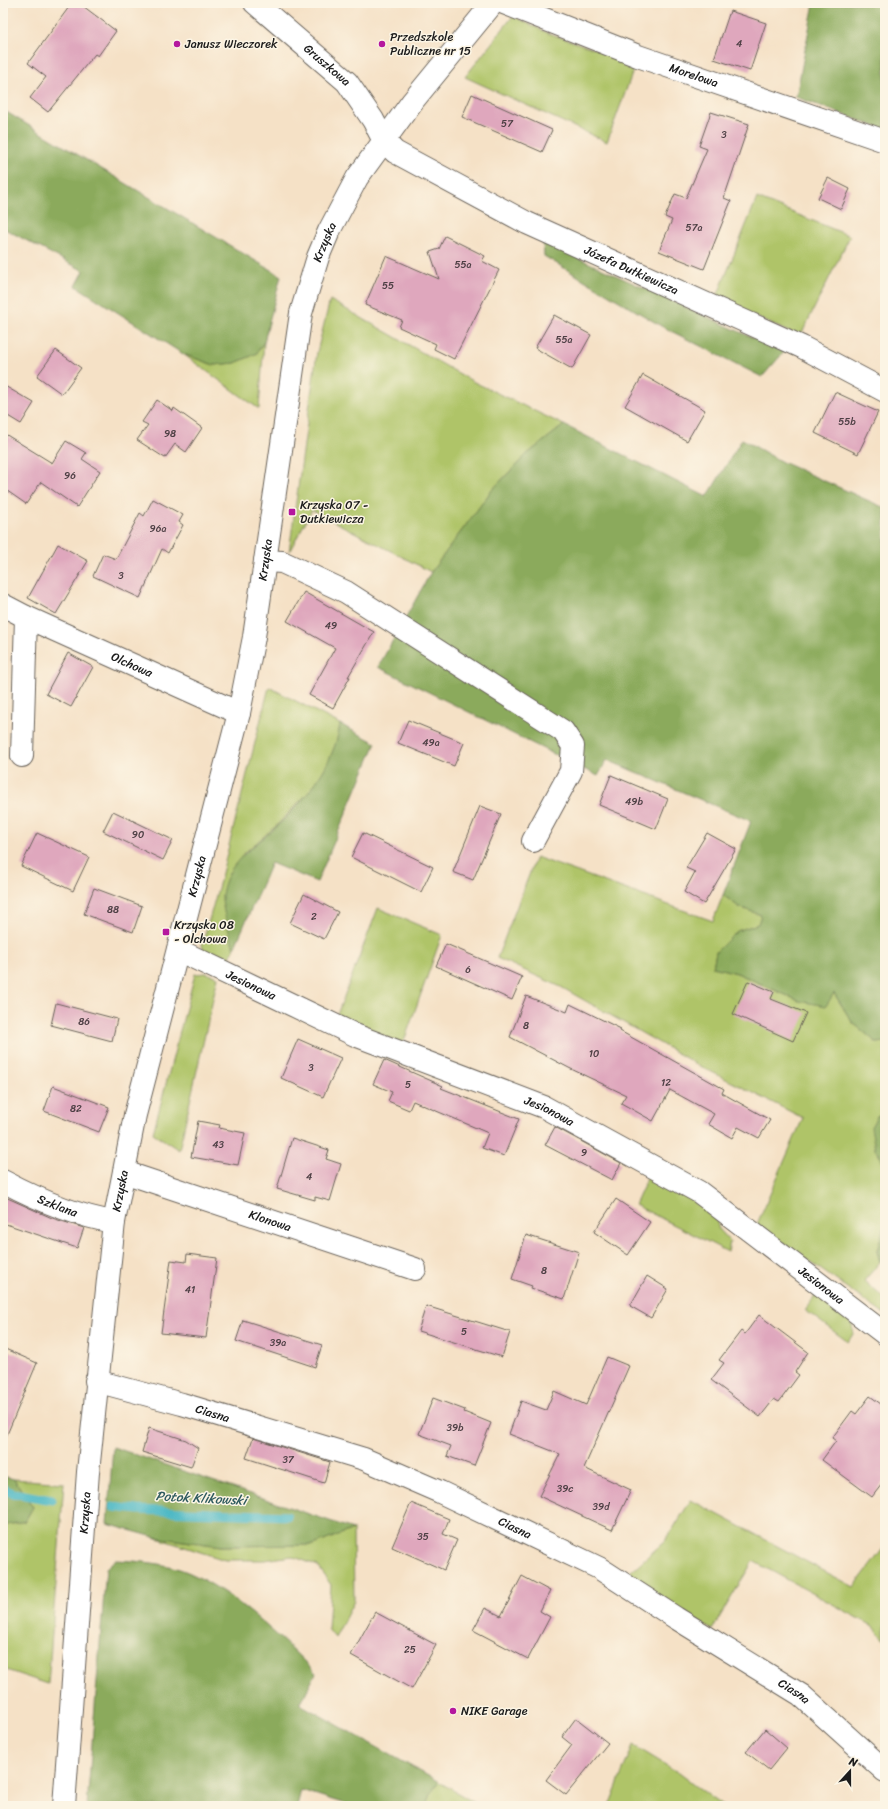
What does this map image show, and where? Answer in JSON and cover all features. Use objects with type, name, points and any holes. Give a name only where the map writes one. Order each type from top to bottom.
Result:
[{"type":"street","name":"Gruszkowa","points":[[255,3],[347,82],[373,120],[384,141]]},
{"type":"street","name":"Krzyska","points":[[64,1806],[82,1546],[96,1381],[114,1222],[136,1115],[239,713],[254,637],[266,561],[303,306],[318,257],[340,207],[357,178],[412,102],[493,3]]},
{"type":"street","name":"Morelowa","points":[[504,3],[638,56],[885,141]]},
{"type":"street","name":"Józefa Dutkiewicza","points":[[384,141],[395,152],[527,223],[802,347],[885,391]]},
{"type":"street","points":[[266,561],[282,562],[346,592],[563,731],[573,746],[571,772],[533,841]]},
{"type":"street","name":"Olchowa","points":[[3,605],[239,713]]},
{"type":"street","points":[[22,756],[26,616]]},
{"type":"street","name":"Jesionowa","points":[[178,950],[355,1035],[544,1107],[699,1192],[885,1334]]},
{"type":"street","name":"Klonowa","points":[[124,1172],[415,1269]]},
{"type":"street","name":"Szklana","points":[[3,1181],[29,1194],[97,1219],[114,1222]]},
{"type":"street","name":"Ciasna","points":[[96,1381],[182,1404],[364,1459],[440,1492],[599,1568],[676,1618],[801,1695],[885,1770]]},
{"type":"green space","points":[[814,3],[885,3],[885,130],[796,97]]},
{"type":"green space","points":[[513,16],[548,33],[636,63],[607,142],[465,77]]},
{"type":"green space","points":[[3,110],[281,276],[264,342],[256,354],[235,363],[214,365],[183,354],[76,286],[84,271],[3,228]]},
{"type":"green space","points":[[757,198],[850,236],[800,337],[716,299]]},
{"type":"green space","points":[[543,242],[784,352],[762,377],[661,326],[544,256]]},
{"type":"green space","points":[[330,300],[474,382],[564,425],[526,455],[492,490],[431,572],[312,510],[289,552],[317,352]]},
{"type":"green space","points":[[264,342],[259,409],[183,354],[214,365],[235,363],[256,354]]},
{"type":"green space","points":[[564,425],[707,497],[742,439],[782,462],[885,508],[885,1042],[877,1043],[852,1022],[834,993],[826,1006],[799,1001],[737,973],[713,967],[716,952],[737,931],[758,924],[761,915],[739,907],[723,895],[751,821],[607,760],[598,776],[378,667],[431,572],[492,490],[526,455]]},
{"type":"green space","points":[[269,687],[340,724],[338,738],[328,764],[310,791],[275,827],[243,854],[222,897],[234,949],[227,964],[205,953],[202,945],[220,881]]},
{"type":"green space","points":[[340,724],[376,743],[317,882],[271,863],[234,949],[222,900],[225,883],[229,873],[249,849],[275,828],[307,794],[325,768],[332,754]]},
{"type":"green space","points":[[536,857],[713,921],[723,895],[739,907],[761,915],[758,924],[737,931],[716,952],[713,967],[737,973],[799,1001],[834,993],[852,1022],[877,1043],[885,1042],[885,1116],[877,1116],[875,1149],[885,1164],[885,1223],[877,1251],[880,1262],[864,1281],[885,1299],[885,1315],[757,1224],[803,1118],[698,1065],[561,987],[497,958]]},
{"type":"green space","points":[[378,908],[442,935],[403,1044],[335,1020]]},
{"type":"green space","points":[[206,973],[218,977],[179,1150],[153,1133],[195,974]]},
{"type":"green space","points":[[877,1116],[885,1116],[885,1164],[875,1149],[871,1127]]},
{"type":"green space","points":[[650,1172],[715,1214],[719,1230],[730,1242],[728,1252],[635,1205]]},
{"type":"green space","points":[[885,1223],[885,1256],[880,1262],[877,1251]]},
{"type":"green space","points":[[816,1295],[852,1323],[853,1334],[848,1342],[805,1310]]},
{"type":"green space","points":[[113,1447],[353,1529],[314,1545],[221,1546],[154,1537],[107,1524]]},
{"type":"green space","points":[[3,1476],[14,1479],[33,1507],[25,1521],[3,1526]]},
{"type":"green space","points":[[14,1479],[64,1483],[48,1684],[3,1669],[3,1526],[25,1521],[33,1507]]},
{"type":"green space","points":[[691,1500],[854,1587],[885,1546],[885,1640],[873,1626],[753,1561],[712,1630],[651,1592],[629,1573],[666,1540]]},
{"type":"green space","points":[[353,1529],[354,1601],[335,1638],[328,1629],[331,1585],[318,1566],[292,1556],[265,1560],[225,1560],[154,1537],[221,1546],[314,1545]]},
{"type":"green space","points":[[115,1560],[153,1563],[190,1573],[224,1592],[241,1604],[288,1645],[316,1673],[300,1704],[439,1782],[430,1794],[426,1806],[353,1806],[301,1790],[297,1806],[87,1806],[106,1568]]},
{"type":"green space","points":[[633,1745],[679,1773],[723,1806],[608,1806]]},
{"type":"green space","points":[[439,1782],[480,1806],[426,1806],[430,1794]]},
{"type":"building","points":[[72,3],[79,3],[116,31],[98,56],[95,54],[48,112],[30,98],[46,77],[28,63]]},
{"type":"building","points":[[730,11],[766,23],[750,71],[714,59]]},
{"type":"building","points":[[472,94],[552,130],[542,152],[462,117]]},
{"type":"building","points":[[711,112],[749,124],[724,198],[731,201],[704,269],[659,251],[672,220],[665,217],[675,194],[686,198],[707,149],[699,146]]},
{"type":"building","points":[[828,178],[850,189],[841,209],[818,198]]},
{"type":"building","points":[[445,236],[485,256],[482,261],[499,270],[454,359],[434,349],[436,344],[399,327],[402,320],[365,305],[386,256],[439,279],[430,252],[439,249]]},
{"type":"building","points":[[554,315],[591,335],[572,369],[535,348]]},
{"type":"building","points":[[56,350],[81,368],[62,394],[37,376]]},
{"type":"building","points":[[643,375],[705,410],[687,441],[625,406]]},
{"type":"building","points":[[3,385],[34,403],[21,424],[3,413]]},
{"type":"building","points":[[835,392],[878,412],[858,454],[815,433]]},
{"type":"building","points":[[157,400],[173,411],[174,408],[202,428],[186,452],[175,444],[165,458],[137,440],[148,425],[142,422]]},
{"type":"building","points":[[5,434],[52,463],[66,441],[86,453],[82,459],[100,471],[77,507],[41,482],[26,504],[3,488],[3,437]]},
{"type":"building","points":[[153,499],[183,515],[179,522],[183,525],[168,553],[162,549],[140,598],[93,576],[103,554],[116,559],[140,513],[144,516]]},
{"type":"building","points":[[58,544],[88,561],[56,614],[28,598]]},
{"type":"building","points":[[304,592],[374,632],[348,677],[350,677],[333,708],[309,695],[335,648],[287,621]]},
{"type":"building","points":[[68,653],[93,667],[71,707],[46,694]]},
{"type":"building","points":[[408,720],[464,743],[454,766],[398,743]]},
{"type":"building","points":[[611,775],[668,799],[656,829],[599,805]]},
{"type":"building","points":[[480,806],[501,814],[473,880],[453,872]]},
{"type":"building","points":[[113,811],[173,840],[163,860],[103,831]]},
{"type":"building","points":[[37,833],[89,857],[73,891],[21,866]]},
{"type":"building","points":[[363,833],[433,867],[421,892],[351,857]]},
{"type":"building","points":[[707,833],[736,849],[704,904],[684,892],[695,872],[686,868]]},
{"type":"building","points":[[94,888],[142,906],[133,932],[84,914]]},
{"type":"building","points":[[304,894],[338,912],[324,939],[290,923]]},
{"type":"building","points":[[446,944],[522,977],[512,1000],[436,966]]},
{"type":"building","points":[[748,981],[774,992],[771,999],[806,1013],[793,1041],[733,1014]]},
{"type":"building","points":[[526,996],[567,1012],[570,1004],[621,1029],[620,1031],[724,1089],[722,1093],[770,1120],[759,1138],[738,1127],[732,1138],[708,1124],[714,1114],[670,1090],[653,1121],[621,1103],[626,1095],[569,1068],[510,1037]]},
{"type":"building","points":[[56,1003],[117,1019],[112,1041],[51,1025]]},
{"type":"building","points":[[298,1039],[341,1058],[323,1097],[281,1078]]},
{"type":"building","points":[[384,1060],[443,1086],[441,1088],[519,1119],[504,1156],[482,1148],[488,1133],[413,1101],[409,1110],[388,1101],[392,1092],[373,1084]]},
{"type":"building","points":[[53,1086],[109,1107],[99,1132],[44,1111]]},
{"type":"building","points":[[198,1121],[220,1125],[219,1128],[245,1133],[238,1165],[191,1157]]},
{"type":"building","points":[[555,1127],[621,1163],[612,1180],[545,1145]]},
{"type":"building","points":[[292,1138],[329,1150],[326,1159],[341,1164],[330,1201],[315,1197],[315,1200],[277,1189]]},
{"type":"building","points":[[3,1196],[52,1218],[84,1228],[77,1248],[3,1223]]},
{"type":"building","points":[[616,1199],[650,1222],[628,1255],[594,1232]]},
{"type":"building","points":[[526,1235],[579,1252],[564,1299],[531,1288],[532,1286],[512,1279]]},
{"type":"building","points":[[187,1254],[217,1258],[206,1338],[161,1333],[171,1260],[186,1262]]},
{"type":"building","points":[[647,1276],[668,1289],[651,1318],[630,1306]]},
{"type":"building","points":[[426,1306],[510,1332],[502,1357],[418,1331]]},
{"type":"building","points":[[759,1315],[808,1352],[795,1372],[799,1375],[779,1402],[774,1399],[760,1417],[711,1380],[724,1363],[719,1360],[741,1331],[745,1334]]},
{"type":"building","points":[[243,1320],[322,1345],[315,1367],[236,1341]]},
{"type":"building","points":[[3,1348],[37,1363],[3,1444]]},
{"type":"building","points":[[607,1357],[629,1366],[584,1468],[631,1490],[612,1530],[539,1496],[560,1454],[509,1434],[521,1401],[546,1410],[554,1391],[586,1405]]},
{"type":"building","points":[[870,1396],[885,1407],[885,1480],[872,1497],[822,1460],[836,1441],[832,1438],[852,1411],[856,1414]]},
{"type":"building","points":[[433,1398],[465,1410],[464,1412],[491,1423],[474,1466],[447,1456],[451,1446],[419,1434]]},
{"type":"building","points":[[149,1428],[186,1440],[198,1448],[191,1467],[142,1452]]},
{"type":"building","points":[[253,1438],[330,1462],[324,1483],[246,1458]]},
{"type":"building","points":[[411,1503],[449,1519],[443,1534],[457,1540],[444,1570],[392,1547]]},
{"type":"building","points":[[522,1576],[550,1591],[540,1611],[550,1617],[528,1659],[473,1630],[485,1608],[501,1616]]},
{"type":"building","points":[[375,1612],[436,1645],[412,1689],[351,1655]]},
{"type":"building","points":[[576,1718],[608,1743],[566,1795],[546,1780],[572,1745],[562,1737]]},
{"type":"building","points":[[765,1729],[787,1748],[769,1770],[746,1752]]},
{"type":"waterway","name":"Potok Klikowski","points":[[3,1489],[13,1493],[52,1500]]},
{"type":"waterway","name":"Potok Klikowski","points":[[113,1507],[138,1510],[287,1516]]},
{"type":"place","name":"Janusz Wieczorek","points":[[177,44]]},
{"type":"place","name":"Przedszkole Publiczne nr 15","points":[[382,44]]},
{"type":"place","name":"Krzyska 07 - Dutkiewicza","points":[[292,512]]},
{"type":"place","name":"Krzyska 08 - Olchowa","points":[[166,932]]},
{"type":"place","name":"NIKE Garage","points":[[453,1711]]}]
